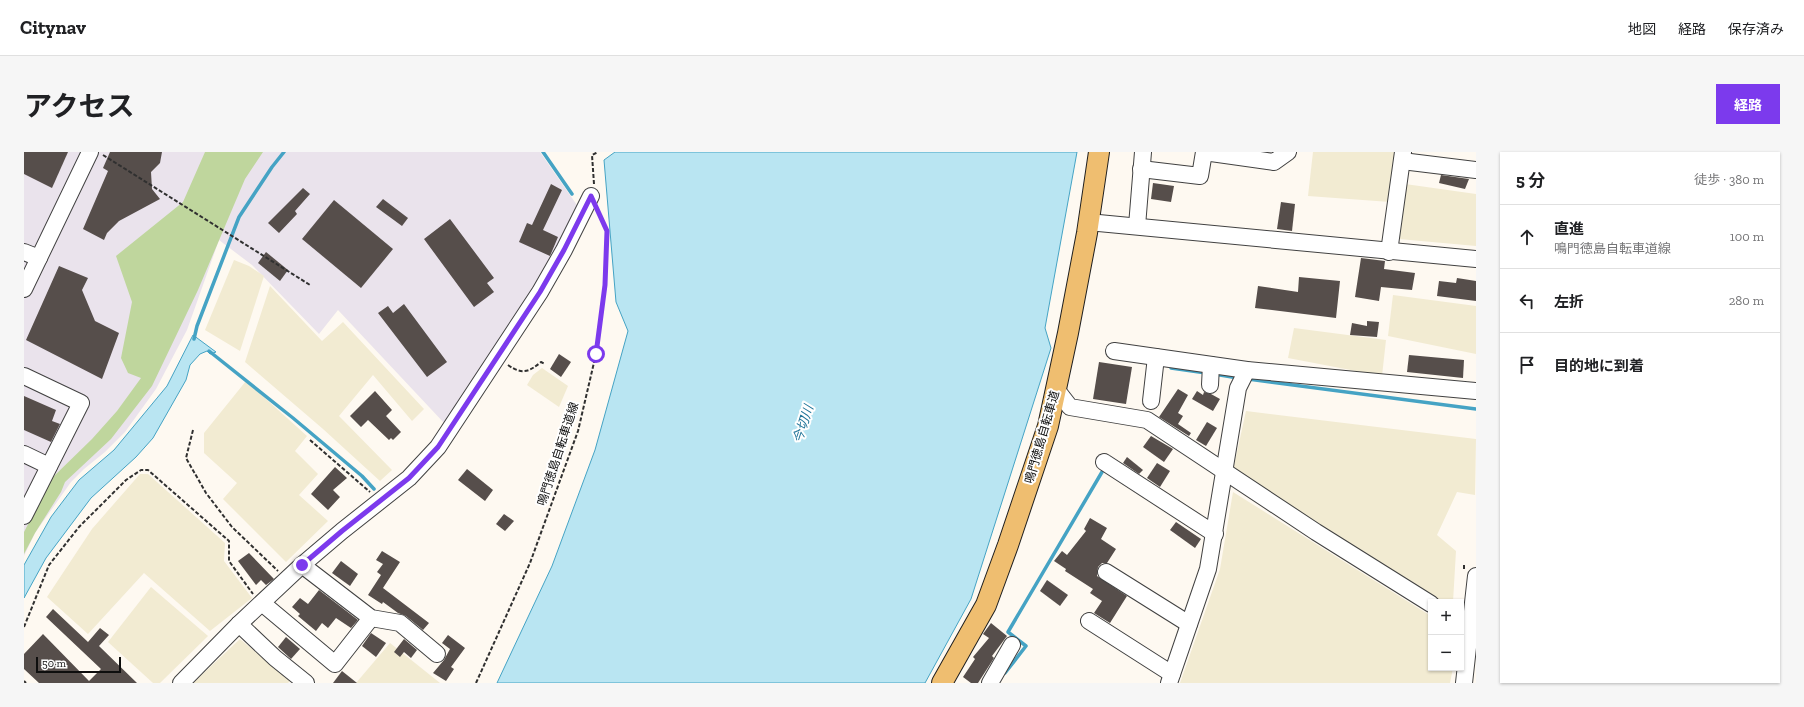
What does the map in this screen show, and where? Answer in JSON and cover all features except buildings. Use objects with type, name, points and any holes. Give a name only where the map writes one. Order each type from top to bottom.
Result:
[{"type":"main road","name":"鳴門徳島自転車道","points":[[942,683],[988,599],[1008,545],[1048,426],[1088,222],[1099,152]]},
{"type":"street","points":[[24,289],[90,152]]},
{"type":"street","points":[[1137,226],[1142,152]]},
{"type":"street","points":[[1200,152],[1274,162],[1288,152]]},
{"type":"street","points":[[1141,170],[1200,176],[1204,152]]},
{"type":"street","points":[[1389,252],[1402,157],[1476,170]]},
{"type":"street","points":[[182,683],[239,624],[302,565],[409,478],[438,447],[547,280],[591,196]]},
{"type":"street","points":[[1088,222],[1389,252],[1476,259]]},
{"type":"street","points":[[24,252],[38,258]]},
{"type":"street","points":[[1114,351],[1247,370],[1476,391]]},
{"type":"street","points":[[1151,401],[1156,357]]},
{"type":"street","points":[[1210,385],[1211,365]]},
{"type":"street","points":[[1089,620],[1170,678],[1208,569],[1226,471],[1238,388],[1247,370]]},
{"type":"street","points":[[24,376],[81,403],[24,516]]},
{"type":"street","points":[[1056,389],[1070,407],[1147,420],[1316,532],[1428,602]]},
{"type":"street","points":[[24,454],[49,466]]},
{"type":"street","points":[[1104,462],[1215,534]]},
{"type":"street","points":[[302,565],[371,618],[400,623],[437,654]]},
{"type":"street","points":[[1106,572],[1189,624]]},
{"type":"street","points":[[1464,683],[1466,624],[1476,576]]},
{"type":"street","points":[[262,604],[334,664],[371,618]]},
{"type":"street","points":[[239,624],[306,683]]},
{"type":"street","points":[[990,683],[1012,645]]},
{"type":"path","points":[[98,152],[310,286]]},
{"type":"path","points":[[591,196],[594,190],[592,156],[598,152]]},
{"type":"path","name":"鳴門徳島自転車道線","points":[[476,683],[530,563],[578,431],[595,362],[605,285],[607,231],[591,196]]},
{"type":"path","points":[[498,357],[516,370],[530,371],[540,362],[545,364]]},
{"type":"path","points":[[193,430],[186,458],[206,493],[232,527],[287,580]]},
{"type":"path","points":[[310,440],[380,501]]},
{"type":"path","points":[[24,627],[49,565],[79,526],[126,480],[141,470],[148,470],[229,541],[229,562],[262,604]]},
{"type":"shaded area","points":[[24,152],[540,152],[579,208],[535,292],[445,424],[338,310],[319,334],[252,265],[219,240],[187,330],[156,389],[125,432],[71,482],[35,533],[24,556]]},
{"type":"shaded area","points":[[1313,152],[1396,152],[1390,202],[1308,196]]},
{"type":"shaded area","points":[[1405,184],[1476,194],[1476,246],[1399,239]]},
{"type":"shaded area","points":[[234,260],[249,266],[264,276],[240,351],[205,330]]},
{"type":"shaded area","points":[[270,286],[322,341],[343,322],[424,409],[412,421],[373,375],[339,416],[392,470],[380,481],[323,429],[245,362]]},
{"type":"shaded area","points":[[1393,295],[1476,306],[1476,354],[1388,336]]},
{"type":"shaded area","points":[[1294,328],[1386,340],[1382,376],[1288,358]]},
{"type":"shaded area","points":[[542,368],[568,386],[559,407],[527,385],[533,375]]},
{"type":"shaded area","points":[[246,381],[307,436],[295,451],[318,474],[299,495],[328,521],[286,562],[223,499],[237,483],[204,453],[204,433]]},
{"type":"shaded area","points":[[1246,411],[1476,439],[1475,495],[1457,492],[1437,535],[1456,551],[1453,599],[1439,599],[1233,470]]},
{"type":"shaded area","points":[[140,474],[148,474],[225,543],[224,561],[252,598],[210,631],[144,573],[88,634],[47,597],[92,529]]},
{"type":"shaded area","points":[[1233,492],[1428,614],[1428,671],[1452,671],[1450,683],[1180,683],[1220,569]]},
{"type":"shaded area","points":[[151,587],[208,636],[160,683],[153,683],[108,642]]},
{"type":"shaded area","points":[[240,639],[290,681],[288,683],[193,683]]},
{"type":"shaded area","points":[[390,643],[440,683],[356,683]]},
{"type":"green space","points":[[205,152],[263,152],[245,179],[198,290],[152,386],[111,439],[65,482],[61,492],[35,533],[24,554],[24,532],[53,477],[92,439],[117,411],[141,378],[128,373],[121,358],[132,302],[116,256],[183,202]]},
{"type":"water","name":"今切川","points":[[615,152],[1077,152],[1045,328],[1051,348],[971,599],[925,683],[497,683],[552,566],[595,450],[628,331],[616,302],[604,160]]},
{"type":"water","points":[[193,335],[216,352],[210,354],[207,351],[200,354],[190,365],[186,380],[153,438],[136,457],[91,498],[46,558],[24,598],[24,565],[51,517],[79,480],[114,450],[167,386]]},
{"type":"waterway","points":[[194,339],[197,326],[239,217],[272,167],[284,152]]},
{"type":"waterway","points":[[543,152],[572,194]]},
{"type":"waterway","points":[[209,351],[293,418],[362,476],[374,489]]},
{"type":"waterway","points":[[1171,368],[1206,373]]},
{"type":"waterway","points":[[1214,374],[1238,378]]},
{"type":"waterway","points":[[1248,379],[1476,409]]},
{"type":"waterway","points":[[1005,673],[1026,646],[1008,632],[1102,472]]},
{"type":"route","points":[[302,565],[409,478],[438,447],[540,292],[564,250],[591,196],[607,231],[605,285],[596,354]]}]
